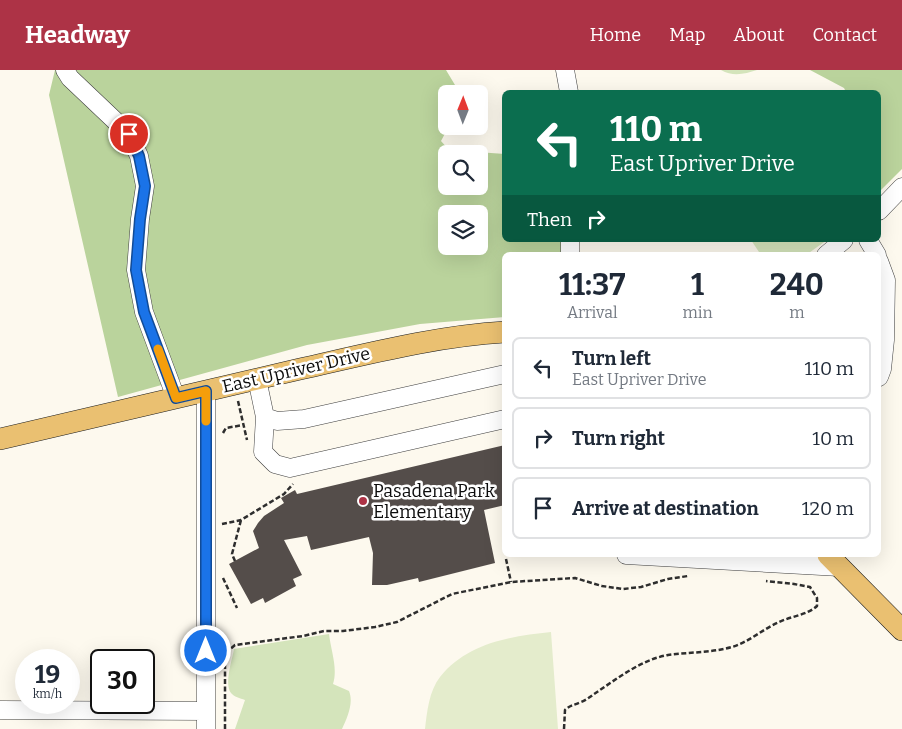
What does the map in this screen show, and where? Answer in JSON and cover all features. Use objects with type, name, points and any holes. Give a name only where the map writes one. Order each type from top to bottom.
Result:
[{"type":"main road","name":"East Upriver Drive","points":[[0,439],[361,355],[433,341],[502,332]]},
{"type":"main road","points":[[834,561],[902,630]]},
{"type":"street","points":[[65,70],[76,84],[129,134],[139,156],[145,186],[136,270],[144,312],[176,398]]},
{"type":"street","points":[[565,70],[569,90]]},
{"type":"street","points":[[881,209],[902,187]]},
{"type":"street","points":[[830,252],[842,242]]},
{"type":"street","points":[[881,266],[886,280],[885,340],[881,372]]},
{"type":"street","points":[[265,417],[277,422],[304,419],[502,375]]},
{"type":"street","points":[[257,378],[265,417],[264,452],[275,464],[290,468],[502,420]]},
{"type":"street","points":[[206,391],[206,729]]},
{"type":"street","points":[[695,557],[834,561]]},
{"type":"street","points":[[0,710],[206,710]]},
{"type":"path","points":[[222,435],[226,428],[243,425]]},
{"type":"path","points":[[222,533],[222,524],[241,520],[284,494],[293,484]]},
{"type":"path","points":[[235,561],[232,554],[241,520]]},
{"type":"path","points":[[506,559],[511,582]]},
{"type":"path","points":[[225,729],[225,662],[229,650],[235,645],[303,636],[324,631],[375,627],[397,622],[452,594],[511,582],[575,578],[602,586],[623,589],[641,587],[691,575]]},
{"type":"path","points":[[223,578],[237,608]]},
{"type":"path","points":[[564,729],[565,710],[568,706],[581,702],[631,669],[667,655],[719,650],[735,646],[750,640],[763,630],[781,621],[812,610],[817,606],[817,598],[810,588],[764,580]]},
{"type":"green space","points":[[55,70],[446,70],[455,85],[438,85],[438,135],[444,135],[441,141],[445,145],[438,145],[438,195],[488,195],[488,153],[502,154],[502,242],[561,242],[562,252],[502,252],[502,317],[420,324],[307,345],[118,397],[49,95]]},
{"type":"green space","points":[[721,70],[757,70],[744,74],[734,74]]},
{"type":"green space","points":[[810,70],[902,70],[902,169],[881,190],[881,90],[845,90]]},
{"type":"green space","points":[[752,242],[824,242],[810,252],[759,252]]},
{"type":"green space","points":[[551,632],[558,729],[425,729],[433,689],[440,677],[451,665],[463,656],[491,643]]},
{"type":"green space","points":[[329,634],[334,666],[333,684],[349,691],[351,700],[342,729],[235,729],[245,700],[234,696],[229,689],[228,678],[234,649]]},
{"type":"building","points":[[502,446],[502,506],[484,510],[495,563],[419,582],[418,578],[387,585],[372,585],[373,553],[369,537],[311,550],[307,536],[284,540],[302,575],[293,579],[296,586],[265,603],[263,598],[251,604],[229,564],[259,548],[253,531],[258,523],[264,516],[284,503],[281,498],[295,490],[297,494]]},
{"type":"slow traffic","points":[[158,349],[176,398],[206,391],[206,421]]},
{"type":"place","name":"Pasadena Park Elementary","points":[[363,501]]},
{"type":"route","points":[[129,134],[139,156],[145,186],[136,270],[144,312],[176,398],[206,391],[206,651]]}]
